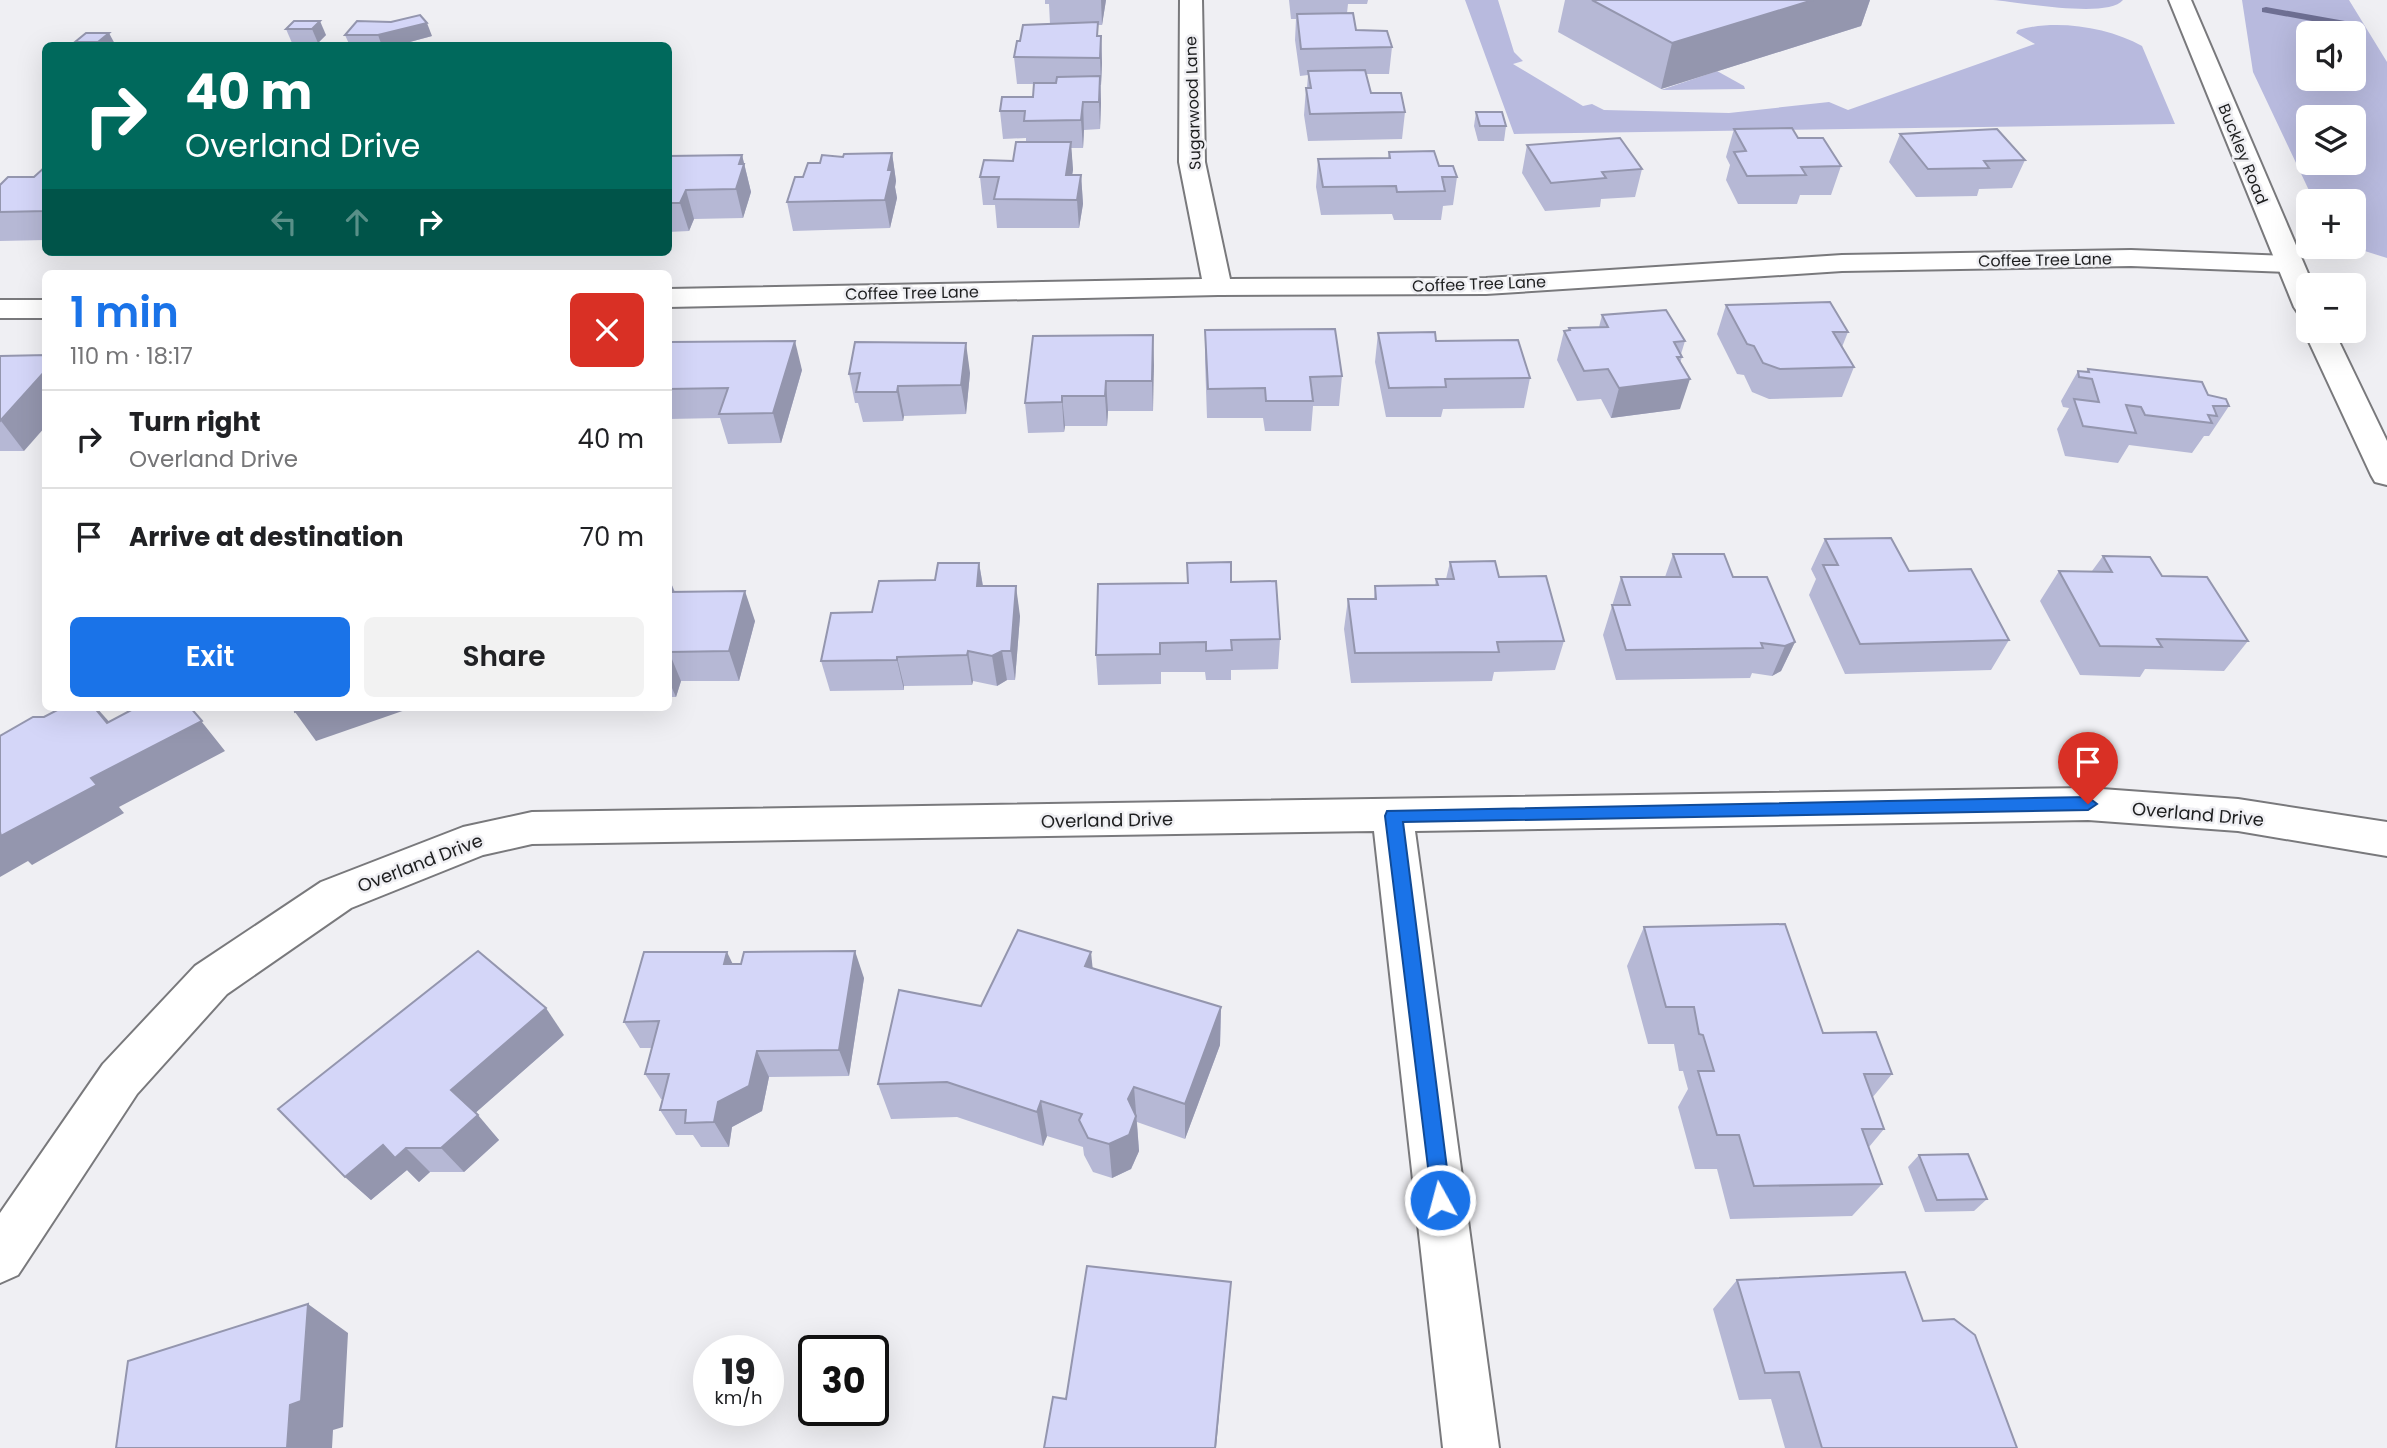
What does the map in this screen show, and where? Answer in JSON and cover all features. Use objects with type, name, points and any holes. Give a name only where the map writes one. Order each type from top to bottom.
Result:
[{"type":"street","name":"Sugarwood Lane","points":[[1191,0],[1192,162],[1218,287]]},
{"type":"street","name":"Buckley Road","points":[[2180,0],[2296,281]]},
{"type":"street","name":"Coffee Tree Lane","points":[[672,298],[1218,287],[1486,286],[1842,263],[2131,258],[2288,264]]},
{"type":"street","points":[[0,309],[42,309]]},
{"type":"street","points":[[2325,343],[2387,475]]},
{"type":"street","name":"Overland Drive","points":[[0,1257],[120,1079],[211,980],[336,895],[478,839],[532,828],[2088,804],[2238,815],[2387,839]]},
{"type":"street","points":[[1393,816],[1471,1448]]},
{"type":"shaded area","points":[[1465,0],[1498,0],[1514,52],[1523,61],[1513,64],[1583,106],[1592,104],[1604,110],[1729,113],[1829,102],[1848,110],[2035,44],[2016,33],[2018,30],[2065,25],[2114,34],[2142,46],[2175,124],[1514,134]]},
{"type":"shaded area","points":[[1993,0],[2123,0],[2114,6],[2082,9]]},
{"type":"shaded area","points":[[2242,0],[2349,0],[2362,21],[2296,21],[2296,91],[2366,91],[2366,28],[2387,62],[2387,258],[2366,251],[2366,189],[2308,189],[2302,175],[2366,175],[2366,105],[2296,105],[2296,163],[2253,72]]},
{"type":"shaded area","points":[[1717,71],[1745,89],[1661,90]]},
{"type":"building","points":[[1592,0],[1813,0],[1672,43]]},
{"type":"building","points":[[1353,13],[1356,30],[1387,31],[1392,47],[1301,49],[1297,14]]},
{"type":"building","points":[[420,15],[427,23],[378,35],[345,35],[357,21],[391,22]]},
{"type":"building","points":[[294,21],[320,21],[312,29],[286,29]]},
{"type":"building","points":[[1098,22],[1097,36],[1101,36],[1100,58],[1014,57],[1023,25]]},
{"type":"building","points":[[86,33],[109,33],[98,42],[75,42]]},
{"type":"building","points":[[1365,70],[1371,93],[1401,93],[1405,112],[1310,114],[1306,88],[1311,88],[1308,71]]},
{"type":"building","points":[[1100,76],[1099,102],[1083,102],[1081,120],[1024,121],[1025,111],[1000,111],[1002,97],[1033,97],[1034,83],[1056,83],[1057,77]]},
{"type":"building","points":[[1476,112],[1502,112],[1506,126],[1480,126]]},
{"type":"building","points":[[1792,128],[1798,138],[1823,138],[1841,166],[1801,167],[1806,175],[1747,176],[1734,152],[1746,151],[1734,129]]},
{"type":"building","points":[[1997,129],[2025,160],[1984,161],[1989,168],[1928,169],[1900,134]]},
{"type":"building","points":[[1620,138],[1642,169],[1602,172],[1606,178],[1551,183],[1527,145]]},
{"type":"building","points":[[1016,142],[1071,142],[1066,175],[1081,175],[1077,200],[994,199],[999,177],[980,177],[984,160],[1013,161]]},
{"type":"building","points":[[1434,151],[1439,166],[1453,166],[1457,177],[1442,177],[1445,191],[1397,192],[1396,186],[1323,187],[1318,159],[1390,158],[1389,152]]},
{"type":"building","points":[[892,153],[888,170],[892,170],[885,200],[787,202],[795,177],[803,177],[808,163],[820,163],[822,155],[843,157],[844,154]]},
{"type":"building","points":[[742,155],[739,164],[744,164],[736,189],[686,190],[680,203],[672,203],[672,156]]},
{"type":"building","points":[[42,170],[42,211],[0,212],[0,185],[8,177],[34,177]]},
{"type":"building","points":[[1830,302],[1848,332],[1833,332],[1854,367],[1780,369],[1763,363],[1754,346],[1747,344],[1726,305]]},
{"type":"building","points":[[1666,310],[1685,341],[1674,342],[1682,357],[1677,357],[1690,379],[1619,388],[1608,369],[1584,371],[1564,331],[1570,330],[1569,328],[1608,327],[1602,315]]},
{"type":"building","points":[[1335,329],[1342,376],[1310,377],[1313,401],[1266,401],[1265,388],[1208,389],[1205,330]]},
{"type":"building","points":[[1435,332],[1436,341],[1518,340],[1530,378],[1445,379],[1446,387],[1389,388],[1378,333]]},
{"type":"building","points":[[1153,335],[1152,381],[1106,381],[1105,396],[1062,396],[1062,402],[1025,403],[1033,336]]},
{"type":"building","points":[[795,341],[773,413],[719,414],[728,388],[672,389],[672,342]]},
{"type":"building","points":[[855,342],[966,343],[961,385],[898,386],[897,392],[856,392],[860,373],[849,374]]},
{"type":"building","points":[[42,355],[42,374],[0,421],[0,356]]},
{"type":"building","points":[[2088,369],[2202,382],[2208,395],[2226,399],[2229,406],[2213,406],[2217,416],[2208,415],[2212,423],[2145,415],[2141,407],[2126,405],[2136,433],[2083,426],[2074,399],[2099,402],[2092,379],[2079,377],[2078,371],[2089,372]]},
{"type":"building","points":[[1891,538],[1909,571],[1971,569],[2009,640],[1860,644],[1823,565],[1838,565],[1825,539]]},
{"type":"building","points":[[1673,554],[1724,554],[1733,577],[1767,577],[1795,642],[1785,646],[1761,643],[1763,648],[1626,650],[1612,605],[1630,605],[1621,577],[1681,577]]},
{"type":"building","points":[[2103,556],[2150,557],[2162,576],[2207,577],[2248,641],[2157,639],[2162,647],[2100,646],[2059,571],[2112,572]]},
{"type":"building","points":[[1495,561],[1499,577],[1546,576],[1564,641],[1497,642],[1499,652],[1355,653],[1348,599],[1376,599],[1375,586],[1438,585],[1436,579],[1454,579],[1450,562]]},
{"type":"building","points":[[1231,562],[1231,582],[1276,581],[1280,639],[1231,640],[1232,650],[1206,651],[1206,642],[1160,643],[1160,654],[1096,655],[1098,584],[1188,583],[1187,563]]},
{"type":"building","points":[[938,563],[979,563],[977,586],[1016,586],[1011,651],[1002,651],[992,656],[968,651],[967,655],[897,657],[897,660],[821,661],[831,613],[872,612],[879,581],[935,580]]},
{"type":"building","points":[[745,591],[729,651],[672,652],[672,592]]},
{"type":"building","points":[[55,711],[97,711],[107,723],[130,711],[193,711],[202,721],[91,778],[97,785],[1,836],[0,736],[33,717],[44,717]]},
{"type":"building","points":[[1785,924],[1823,1033],[1876,1032],[1892,1074],[1864,1074],[1884,1129],[1862,1129],[1882,1184],[1754,1186],[1739,1135],[1717,1135],[1698,1071],[1714,1071],[1703,1035],[1699,1034],[1694,1007],[1666,1007],[1644,927]]},
{"type":"building","points":[[1018,930],[1091,952],[1085,966],[1221,1007],[1185,1104],[1134,1087],[1128,1099],[1136,1116],[1129,1135],[1109,1144],[1088,1138],[1079,1120],[1082,1114],[1041,1101],[1037,1112],[947,1082],[878,1084],[899,990],[981,1006]]},
{"type":"building","points":[[478,951],[546,1008],[451,1090],[478,1115],[441,1148],[406,1148],[395,1158],[383,1145],[345,1177],[278,1109]]},
{"type":"building","points":[[855,951],[839,1050],[757,1051],[749,1086],[718,1102],[714,1122],[685,1123],[686,1110],[660,1110],[669,1074],[645,1074],[659,1021],[624,1022],[644,952],[727,952],[724,964],[741,964],[744,952]]},
{"type":"building","points":[[1968,1154],[1987,1199],[1937,1200],[1919,1155]]},
{"type":"building","points":[[1087,1266],[1231,1282],[1215,1448],[1044,1448],[1053,1397],[1066,1399]]},
{"type":"building","points":[[1905,1272],[1923,1321],[1954,1319],[1975,1335],[2017,1448],[1822,1448],[1799,1372],[1765,1373],[1737,1280]]},
{"type":"building","points":[[308,1304],[301,1401],[290,1405],[287,1448],[116,1448],[128,1361]]},
{"type":"waterway","points":[[2266,10],[2328,21]]},
{"type":"route","points":[[1440,1200],[1393,816],[2088,804]]}]
